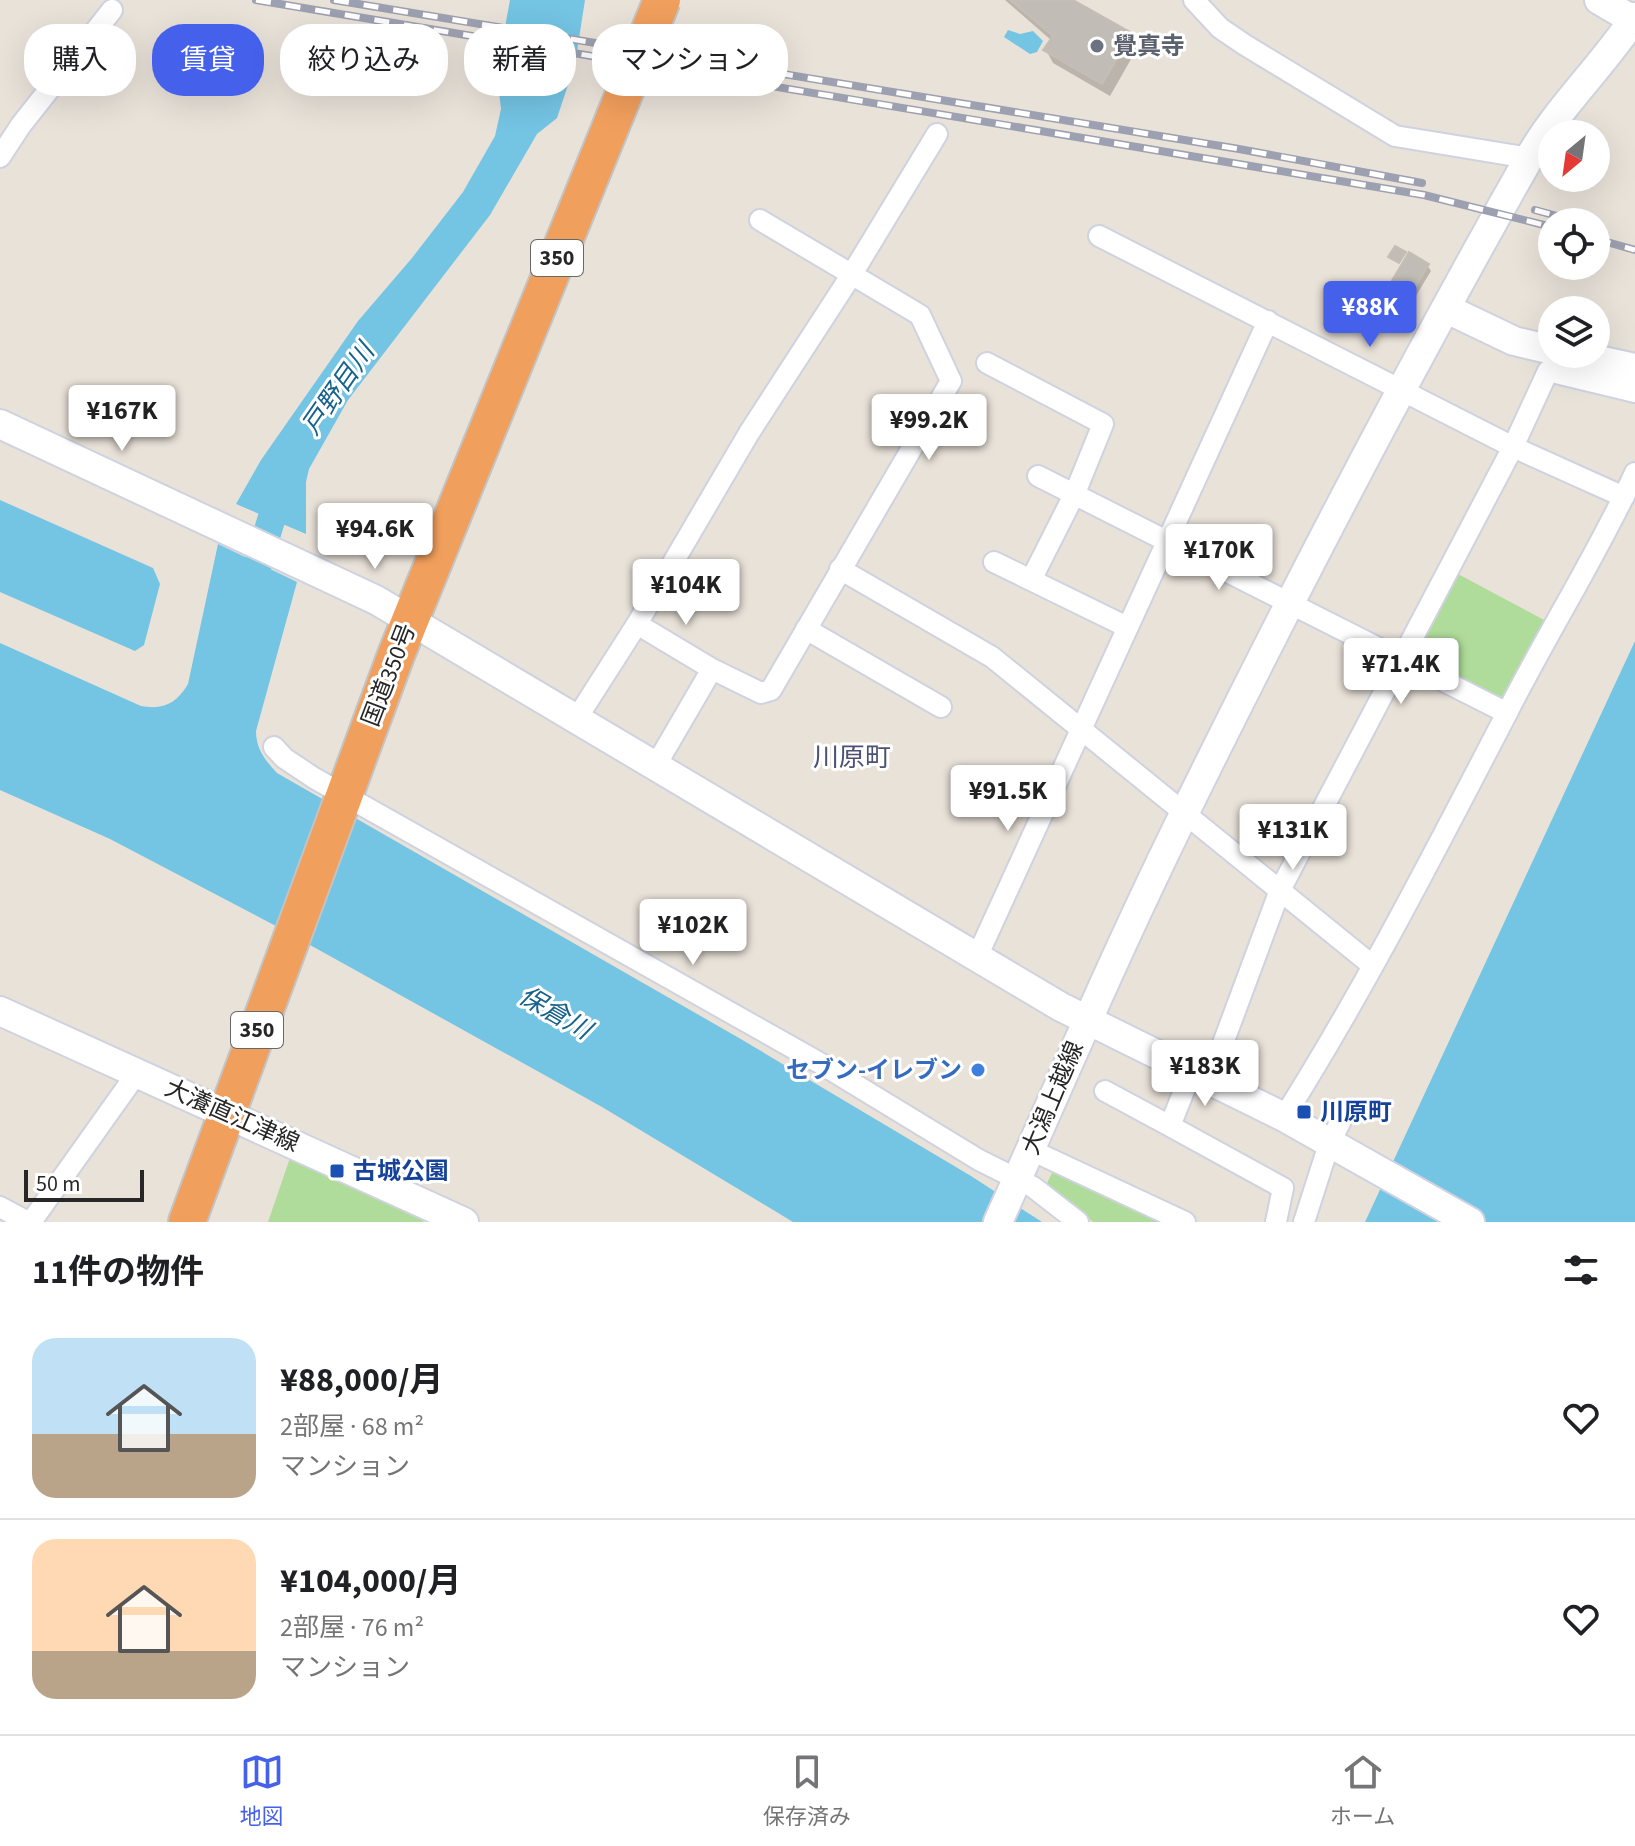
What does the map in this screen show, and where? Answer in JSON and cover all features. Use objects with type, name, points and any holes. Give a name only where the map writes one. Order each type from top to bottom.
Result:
[{"type":"highway","name":"国道350号","points":[[187,1222],[410,619],[662,0]]},
{"type":"street","points":[[1194,0],[1220,28],[1245,45],[1395,136],[1529,158]]},
{"type":"street","points":[[0,424],[376,600],[976,959],[1087,1021],[1185,812],[1402,390],[1529,158],[1564,106],[1634,20],[1599,0]]},
{"type":"street","points":[[0,157],[21,125],[112,10]]},
{"type":"street","points":[[577,718],[637,624],[749,433],[852,274],[937,134]]},
{"type":"street","points":[[637,624],[712,669],[761,693],[771,690],[951,381],[920,315],[760,220]]},
{"type":"street","points":[[1099,236],[1513,447],[1624,497]]},
{"type":"street","points":[[1447,309],[1514,341],[1538,347]]},
{"type":"street","points":[[976,959],[1268,321]]},
{"type":"street","points":[[987,363],[1103,424],[1075,493],[1031,580]]},
{"type":"street","points":[[1610,363],[1635,368]]},
{"type":"street","points":[[1170,1126],[1200,1077],[1280,890],[1513,447],[1548,371],[1635,392]]},
{"type":"street","points":[[1284,1117],[1373,966],[1635,473]]},
{"type":"street","points":[[1038,476],[1507,713]]},
{"type":"street","points":[[994,562],[1127,627]]},
{"type":"street","points":[[840,569],[992,657],[1081,726],[1373,966]]},
{"type":"street","points":[[806,629],[941,707]]},
{"type":"street","points":[[656,765],[712,669]]},
{"type":"street","points":[[274,747],[284,758],[343,800],[818,1062],[1014,1187],[1033,1187],[1078,1222]]},
{"type":"street","name":"大瀁直江津線","points":[[0,1011],[227,1112],[445,1218]]},
{"type":"street","name":"大潟上越線","points":[[998,1222],[1087,1021],[1284,1117],[1339,1139],[1470,1222]]},
{"type":"street","points":[[0,1207],[29,1222],[137,1073]]},
{"type":"street","points":[[1105,1091],[1283,1188],[1276,1222]]},
{"type":"street","points":[[1304,1222],[1339,1139]]},
{"type":"street","points":[[1031,1150],[1185,1222]]},
{"type":"green space","points":[[1458,574],[1546,621],[1504,700],[1416,653]]},
{"type":"green space","points":[[291,1155],[426,1217],[423,1222],[268,1222]]},
{"type":"green space","points":[[1054,1169],[1170,1222],[1093,1222],[1047,1183]]},
{"type":"water","points":[[510,0],[585,0],[576,58],[576,24],[506,24]]},
{"type":"water","points":[[1008,30],[1020,34],[1033,31],[1043,41],[1037,52],[1030,54],[1004,37]]},
{"type":"water","points":[[499,96],[564,96],[557,118],[537,134],[490,215],[348,400],[309,469],[306,534],[236,504],[261,460],[358,321],[463,192],[495,136],[501,109]]},
{"type":"water","points":[[0,500],[153,568],[160,584],[144,645],[135,651],[0,592]]},
{"type":"water","name":"保倉川","points":[[218,544],[297,582],[256,731],[262,754],[277,773],[739,1038],[971,1176],[1042,1222],[793,1222],[602,1107],[274,925],[110,839],[0,790],[0,643],[141,706],[168,704],[188,684]]},
{"type":"water","points":[[1635,641],[1635,1222],[1365,1222]]},
{"type":"building","points":[[1010,0],[1073,0],[1132,33],[1102,84],[1043,50],[1053,36]]},
{"type":"building","points":[[1395,246],[1406,252],[1399,263],[1388,257]]},
{"type":"building","points":[[1409,252],[1429,264],[1402,308],[1383,296]]},
{"type":"waterway","name":"戸野目川","points":[[256,570],[282,484]]},
{"type":"railway","points":[[256,0],[1424,195],[1538,224]]},
{"type":"railway","points":[[334,0],[1239,149],[1422,183]]},
{"type":"railway","points":[[1610,243],[1635,250]]},
{"type":"place","name":"覺真寺","points":[[1097,46]]},
{"type":"place","name":"セブン-イレブン","points":[[978,1070]]},
{"type":"place","name":"川原町","points":[[1304,1112]]},
{"type":"place","name":"古城公園","points":[[337,1171]]},
{"type":"district","name":"川原町","points":[[852,757]]}]
